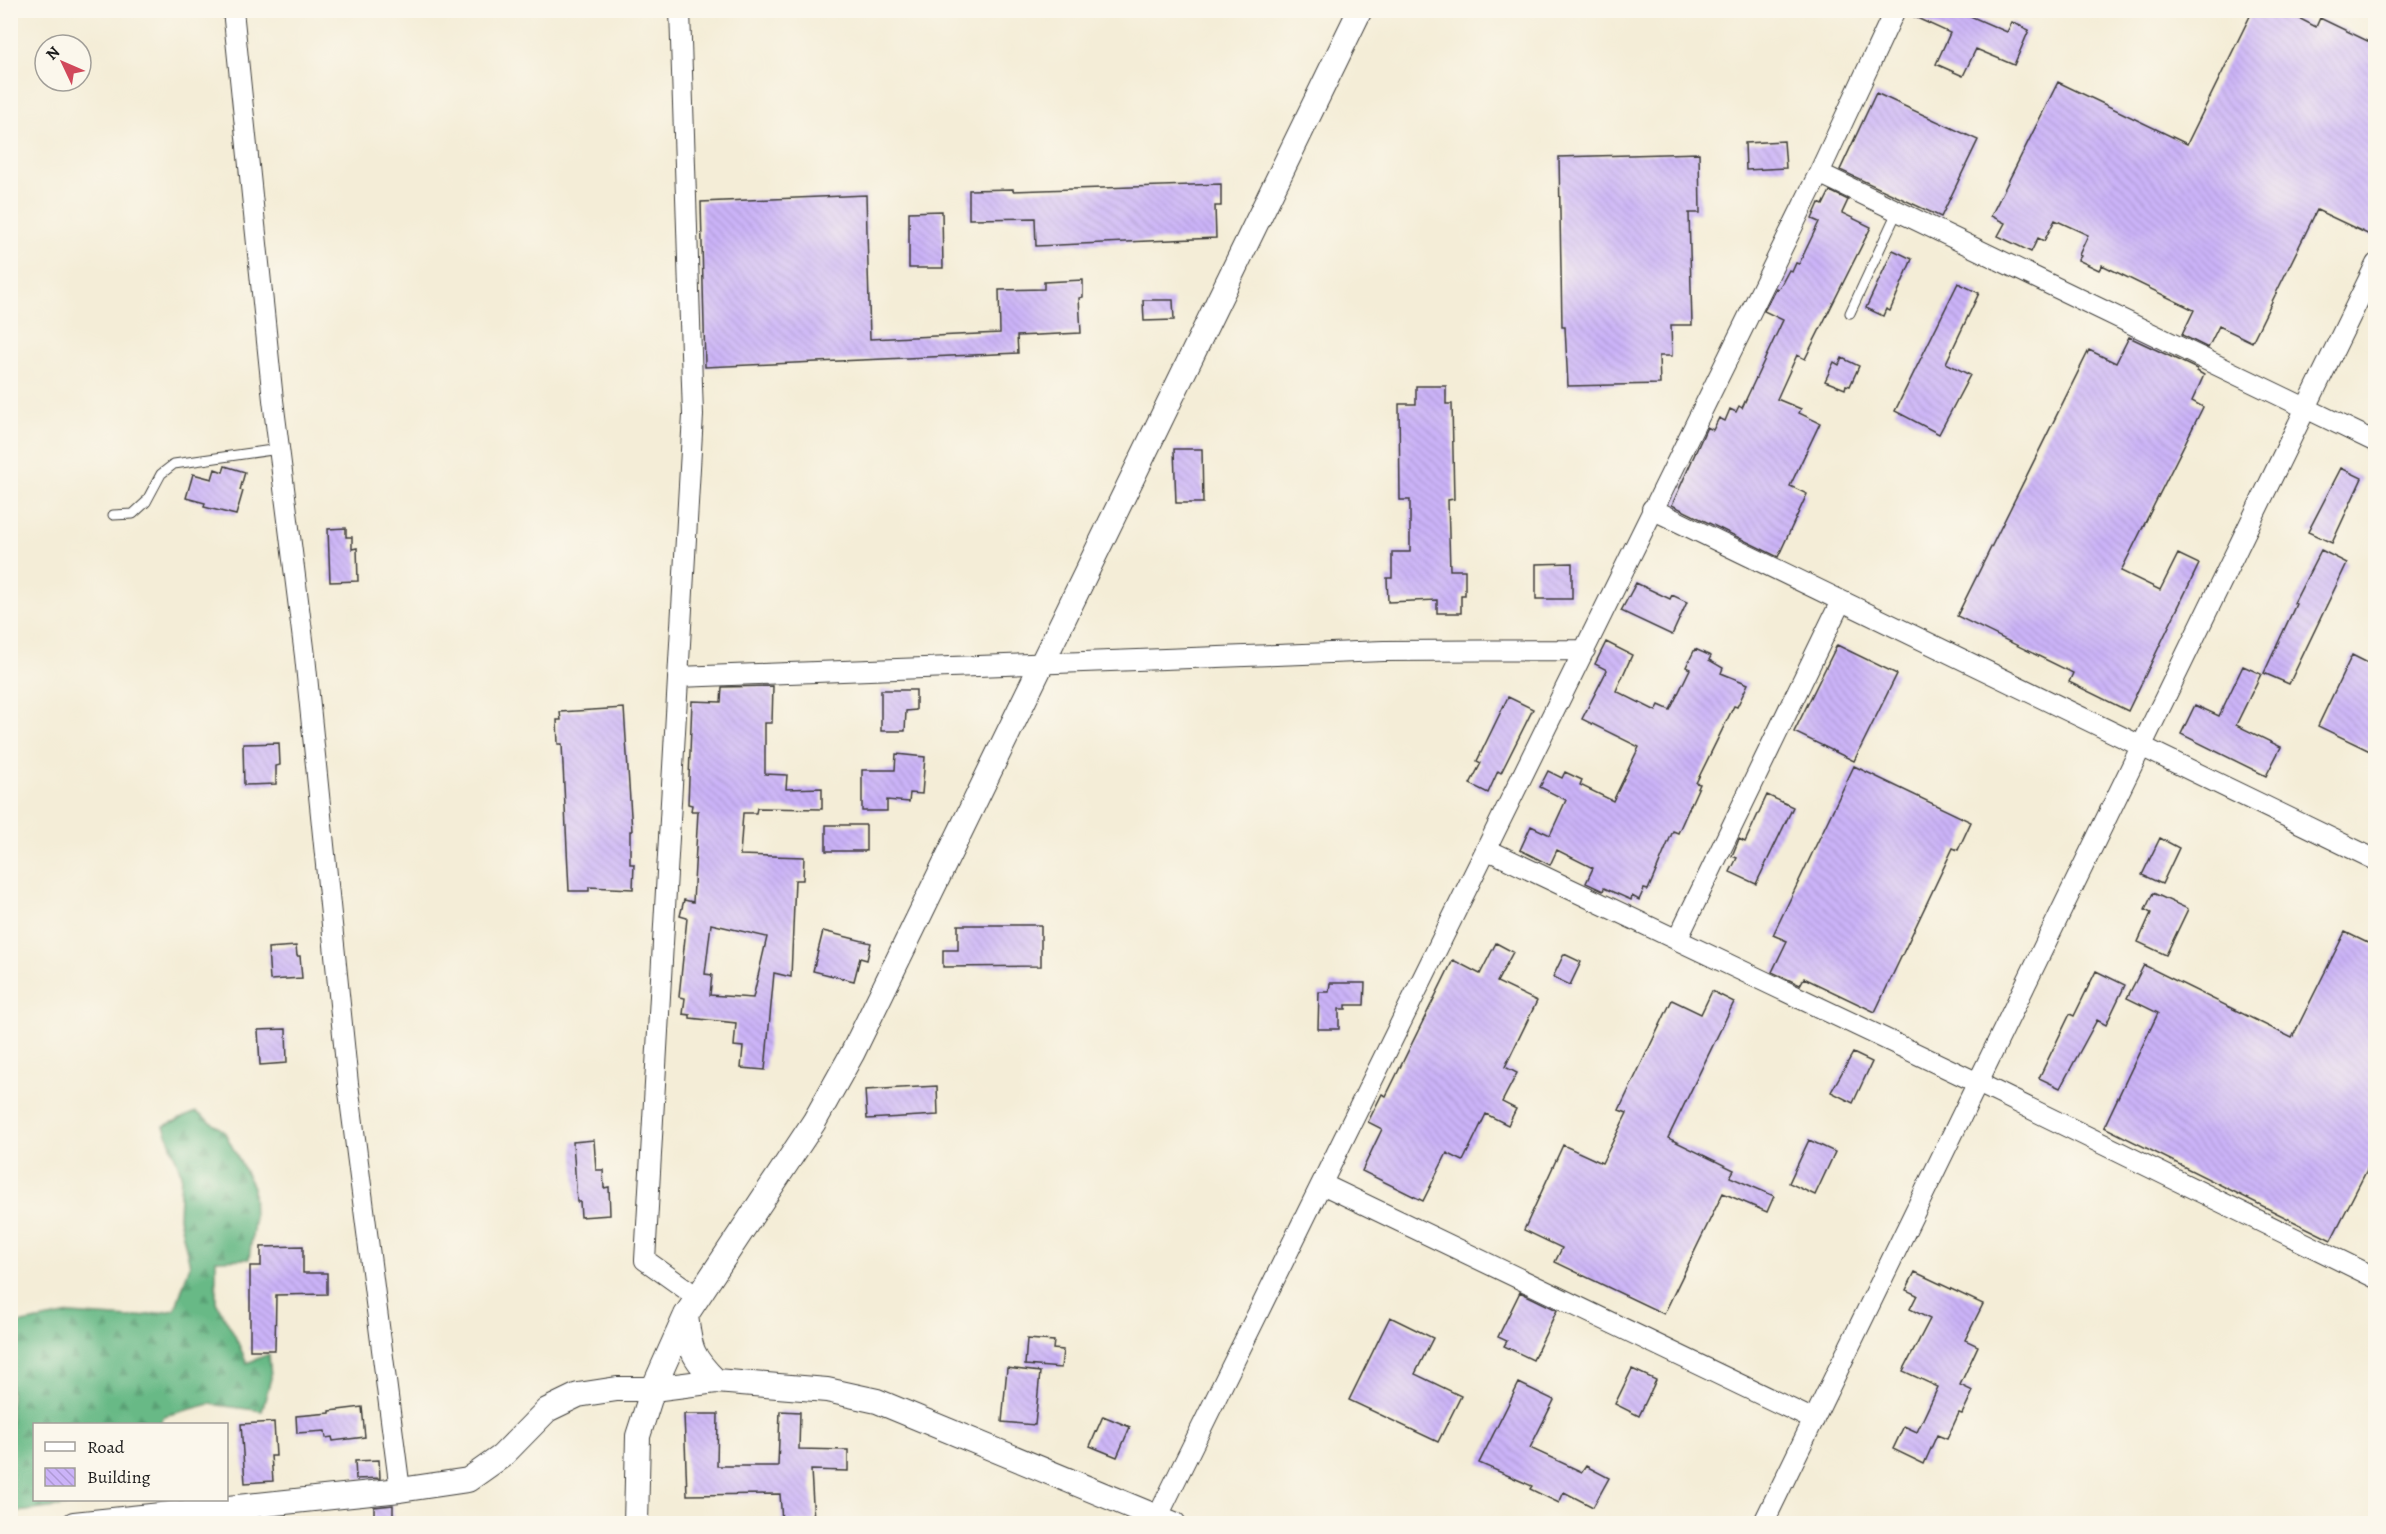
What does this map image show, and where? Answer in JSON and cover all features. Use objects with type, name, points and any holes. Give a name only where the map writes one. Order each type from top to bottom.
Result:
[{"type":"street","points":[[233,10],[255,239],[305,656],[348,1084],[400,1490]]},
{"type":"street","points":[[680,10],[693,415],[645,1260],[691,1306],[689,1341],[698,1363],[716,1381]]},
{"type":"street","points":[[636,1524],[639,1436],[653,1389],[691,1306],[814,1122],[852,1054],[1360,10]]},
{"type":"street","points":[[74,1524],[400,1490],[468,1480],[502,1456],[547,1410],[579,1395],[617,1389],[653,1389],[716,1381],[827,1390],[877,1401],[1166,1520],[1322,1184],[1819,173],[1895,10]]},
{"type":"street","points":[[1819,173],[2376,442]]},
{"type":"street","points":[[1763,1524],[1976,1082],[2376,264]]},
{"type":"street","points":[[1652,509],[2376,860]]},
{"type":"street","points":[[1677,940],[1841,601]]},
{"type":"street","points":[[678,677],[1384,651],[1585,650]]},
{"type":"street","points":[[1486,849],[1976,1082],[2376,1278]]},
{"type":"street","points":[[1322,1184],[1814,1420]]},
{"type":"lane","points":[[1850,313],[1898,212]]},
{"type":"lane","points":[[113,515],[133,514],[146,502],[161,474],[174,464],[279,449]]},
{"type":"green space","points":[[196,1112],[224,1131],[253,1187],[254,1223],[249,1259],[216,1260],[216,1302],[247,1363],[269,1354],[271,1378],[262,1411],[210,1404],[164,1416],[160,1423],[33,1423],[33,1501],[102,1501],[11,1513],[11,1325],[70,1314],[130,1318],[175,1310],[190,1265],[179,1218],[181,1173],[164,1126]]},
{"type":"building","points":[[1907,10],[1973,10],[1970,16],[2007,32],[2012,22],[2029,30],[2014,65],[1976,49],[1963,76],[1936,64],[1950,33],[1906,13]]},
{"type":"building","points":[[2253,10],[2283,10],[2316,27],[2320,18],[2376,45],[2376,238],[2317,210],[2252,342],[2219,326],[2208,348],[2182,335],[2194,310],[2102,265],[2099,270],[2078,260],[2088,235],[2055,220],[2044,241],[2038,238],[2031,252],[1998,236],[2005,223],[1991,216],[2058,82],[2187,144]]},
{"type":"building","points":[[1876,93],[1978,140],[1941,217],[1840,170]]},
{"type":"building","points":[[1784,141],[1786,168],[1746,170],[1745,143]]},
{"type":"building","points":[[1699,153],[1700,213],[1689,213],[1692,325],[1671,325],[1672,356],[1659,356],[1660,384],[1568,386],[1565,327],[1562,327],[1559,157]]},
{"type":"building","points":[[1221,184],[1221,206],[1215,206],[1216,238],[1036,246],[1035,218],[969,219],[969,190],[1013,189],[1013,191]]},
{"type":"building","points":[[1830,191],[1848,200],[1842,213],[1871,227],[1805,359],[1797,355],[1777,399],[1801,409],[1799,413],[1820,423],[1790,486],[1807,494],[1778,557],[1672,505],[1707,427],[1713,430],[1719,418],[1725,421],[1730,409],[1736,412],[1739,406],[1742,408],[1783,320],[1764,311],[1789,270],[1792,272],[1796,263],[1799,264],[1819,222],[1812,219],[1819,203],[1823,205]]},
{"type":"building","points":[[866,195],[870,339],[1000,333],[999,290],[1044,289],[1044,282],[1083,280],[1083,297],[1079,298],[1081,333],[1017,336],[1018,353],[705,367],[701,202]]},
{"type":"building","points":[[942,211],[943,268],[909,268],[909,212]]},
{"type":"building","points":[[1893,250],[1912,259],[1890,311],[1886,309],[1883,316],[1866,308]]},
{"type":"building","points":[[1958,283],[1979,293],[1946,363],[1970,375],[1939,434],[1895,411]]},
{"type":"building","points":[[1143,300],[1173,300],[1174,320],[1144,321]]},
{"type":"building","points":[[2129,337],[2197,369],[2204,375],[2192,401],[2203,407],[2121,571],[2160,590],[2178,554],[2199,564],[2128,711],[2069,682],[2073,673],[1957,616],[2089,350],[2116,363]]},
{"type":"building","points":[[1842,358],[1859,366],[1850,386],[1846,385],[1845,389],[1825,381],[1834,362],[1839,365]]},
{"type":"building","points":[[1416,386],[1446,386],[1446,404],[1452,404],[1454,499],[1448,500],[1450,570],[1465,570],[1465,595],[1461,595],[1461,613],[1437,613],[1437,600],[1388,602],[1387,578],[1392,578],[1392,552],[1410,552],[1410,500],[1400,500],[1399,404],[1416,404]]},
{"type":"building","points":[[1174,449],[1202,449],[1203,503],[1176,503]]},
{"type":"building","points":[[225,466],[245,472],[240,490],[243,491],[236,515],[204,507],[205,503],[186,498],[193,474],[212,479],[215,469],[223,472]]},
{"type":"building","points":[[2341,468],[2362,478],[2332,543],[2308,532]]},
{"type":"building","points":[[346,528],[346,537],[352,537],[352,549],[357,548],[358,581],[330,582],[328,529]]},
{"type":"building","points":[[2321,550],[2347,563],[2289,684],[2264,673],[2296,604],[2294,603]]},
{"type":"building","points":[[1572,563],[1572,599],[1536,599],[1536,564]]},
{"type":"building","points":[[1636,583],[1670,599],[1672,595],[1687,602],[1672,635],[1621,611]]},
{"type":"building","points":[[1606,642],[1632,655],[1616,691],[1656,711],[1659,705],[1670,710],[1690,669],[1686,667],[1695,649],[1711,656],[1709,660],[1723,668],[1721,673],[1748,684],[1737,707],[1734,706],[1696,783],[1700,784],[1678,833],[1673,831],[1648,890],[1644,889],[1639,900],[1632,896],[1631,900],[1586,883],[1593,868],[1557,850],[1550,865],[1520,850],[1531,826],[1550,835],[1566,800],[1540,787],[1548,771],[1562,778],[1565,772],[1582,780],[1580,785],[1613,801],[1639,747],[1582,719],[1607,670],[1595,664]]},
{"type":"building","points":[[1837,645],[1897,674],[1854,761],[1794,732]]},
{"type":"building","points":[[2352,655],[2376,667],[2376,754],[2318,726]]},
{"type":"building","points":[[2243,666],[2261,674],[2236,725],[2281,747],[2266,776],[2181,734],[2195,705],[2219,716]]},
{"type":"building","points":[[773,686],[772,723],[765,723],[765,774],[787,775],[786,789],[822,788],[822,809],[757,808],[756,813],[743,813],[740,855],[804,857],[803,880],[795,880],[791,977],[774,973],[765,1070],[741,1068],[743,1047],[734,1046],[736,1023],[690,1018],[690,1015],[683,1014],[685,998],[679,997],[687,918],[680,916],[684,900],[693,902],[698,811],[691,811],[692,805],[688,804],[692,701],[721,702],[722,687]],"holes":[[[711,924],[767,937],[753,998],[710,995],[712,975],[705,974]]]},
{"type":"building","points":[[881,690],[916,690],[916,710],[906,711],[905,731],[881,731]]},
{"type":"building","points":[[1508,697],[1533,709],[1501,773],[1498,771],[1488,793],[1470,784],[1481,763],[1477,761]]},
{"type":"building","points":[[624,708],[632,831],[630,831],[630,864],[634,864],[633,889],[589,887],[589,891],[569,891],[562,744],[558,744],[557,720],[561,720],[560,712]]},
{"type":"building","points":[[279,743],[280,765],[276,766],[276,784],[244,785],[243,744]]},
{"type":"building","points":[[896,754],[925,757],[922,794],[910,793],[909,802],[887,800],[887,811],[862,811],[862,770],[895,770]]},
{"type":"building","points":[[1854,766],[1971,822],[1958,850],[1953,848],[1875,1012],[1804,978],[1800,985],[1772,972],[1787,941],[1773,935]]},
{"type":"building","points":[[1767,795],[1793,807],[1756,884],[1730,872],[1737,858],[1732,856],[1739,839],[1745,842]]},
{"type":"building","points":[[826,825],[866,825],[866,851],[826,851]]},
{"type":"building","points":[[2160,838],[2179,848],[2162,884],[2142,875]]},
{"type":"building","points":[[2153,893],[2188,909],[2166,955],[2138,942],[2151,913],[2145,910]]},
{"type":"building","points":[[958,925],[1041,925],[1041,966],[943,967],[943,950],[958,950]]},
{"type":"building","points":[[823,931],[871,943],[867,960],[860,958],[854,981],[813,971]]},
{"type":"building","points":[[2345,932],[2376,947],[2376,1152],[2331,1240],[2104,1127],[2158,1013],[2127,998],[2144,965],[2292,1038]]},
{"type":"building","points":[[1496,943],[1513,952],[1497,982],[1537,1001],[1505,1067],[1517,1073],[1502,1102],[1516,1109],[1508,1125],[1486,1114],[1463,1161],[1447,1153],[1423,1201],[1362,1171],[1382,1129],[1368,1122],[1382,1094],[1386,1096],[1453,960],[1480,974]]},
{"type":"building","points":[[296,946],[297,956],[300,956],[302,978],[270,980],[268,948]]},
{"type":"building","points":[[1564,954],[1581,962],[1570,985],[1553,977]]},
{"type":"building","points":[[2096,971],[2125,985],[2106,1025],[2097,1020],[2060,1088],[2039,1078],[2070,1014],[2074,1016]]},
{"type":"building","points":[[1330,983],[1365,983],[1364,1005],[1346,1005],[1346,1009],[1339,1009],[1339,1029],[1318,1029],[1319,992],[1329,992]]},
{"type":"building","points":[[1712,991],[1734,1002],[1668,1138],[1734,1170],[1730,1177],[1774,1196],[1767,1212],[1723,1193],[1664,1314],[1555,1262],[1562,1248],[1524,1230],[1563,1145],[1602,1163],[1627,1113],[1619,1110],[1672,1000],[1701,1014]]},
{"type":"building","points":[[286,1029],[287,1063],[260,1065],[258,1030]]},
{"type":"building","points":[[1853,1053],[1872,1062],[1853,1103],[1831,1092]]},
{"type":"building","points":[[937,1086],[938,1115],[867,1119],[865,1090]]},
{"type":"building","points":[[594,1140],[596,1170],[603,1170],[604,1188],[609,1187],[610,1215],[581,1217],[580,1202],[577,1202],[573,1142]]},
{"type":"building","points":[[1809,1140],[1835,1152],[1815,1195],[1789,1183]]},
{"type":"building","points":[[303,1246],[303,1273],[327,1273],[327,1294],[276,1295],[275,1350],[250,1350],[250,1266],[261,1266],[261,1247]]},
{"type":"building","points":[[1915,1272],[1983,1304],[1965,1340],[1978,1346],[1960,1385],[1973,1391],[1962,1414],[1959,1413],[1947,1439],[1937,1435],[1924,1464],[1893,1449],[1904,1426],[1917,1432],[1938,1387],[1903,1371],[1930,1319],[1910,1309],[1917,1295],[1906,1290]]},
{"type":"building","points":[[1520,1292],[1557,1310],[1533,1360],[1504,1346],[1507,1341],[1498,1337]]},
{"type":"building","points":[[1390,1317],[1433,1338],[1415,1374],[1461,1396],[1438,1442],[1349,1400]]},
{"type":"building","points":[[1027,1339],[1054,1341],[1053,1349],[1063,1350],[1061,1368],[1025,1365]]},
{"type":"building","points":[[1007,1368],[1040,1372],[1035,1425],[1002,1422]]},
{"type":"building","points":[[1632,1369],[1656,1380],[1639,1416],[1615,1404]]},
{"type":"building","points":[[1519,1383],[1554,1400],[1530,1448],[1582,1472],[1586,1466],[1609,1478],[1593,1507],[1564,1492],[1559,1503],[1530,1489],[1532,1486],[1479,1463]]},
{"type":"building","points":[[362,1407],[365,1437],[333,1441],[332,1437],[326,1438],[325,1431],[297,1433],[296,1416]]},
{"type":"building","points":[[780,1411],[800,1412],[799,1449],[848,1450],[848,1471],[811,1470],[814,1521],[782,1522],[780,1494],[687,1495],[684,1414],[718,1414],[717,1466],[778,1466]]},
{"type":"building","points":[[1103,1416],[1130,1427],[1117,1457],[1090,1446]]},
{"type":"building","points":[[274,1422],[276,1456],[271,1456],[273,1481],[245,1483],[241,1424]]},
{"type":"building","points":[[379,1460],[380,1478],[356,1479],[355,1461]]},
{"type":"building","points":[[393,1505],[393,1524],[374,1524],[374,1507]]}]
